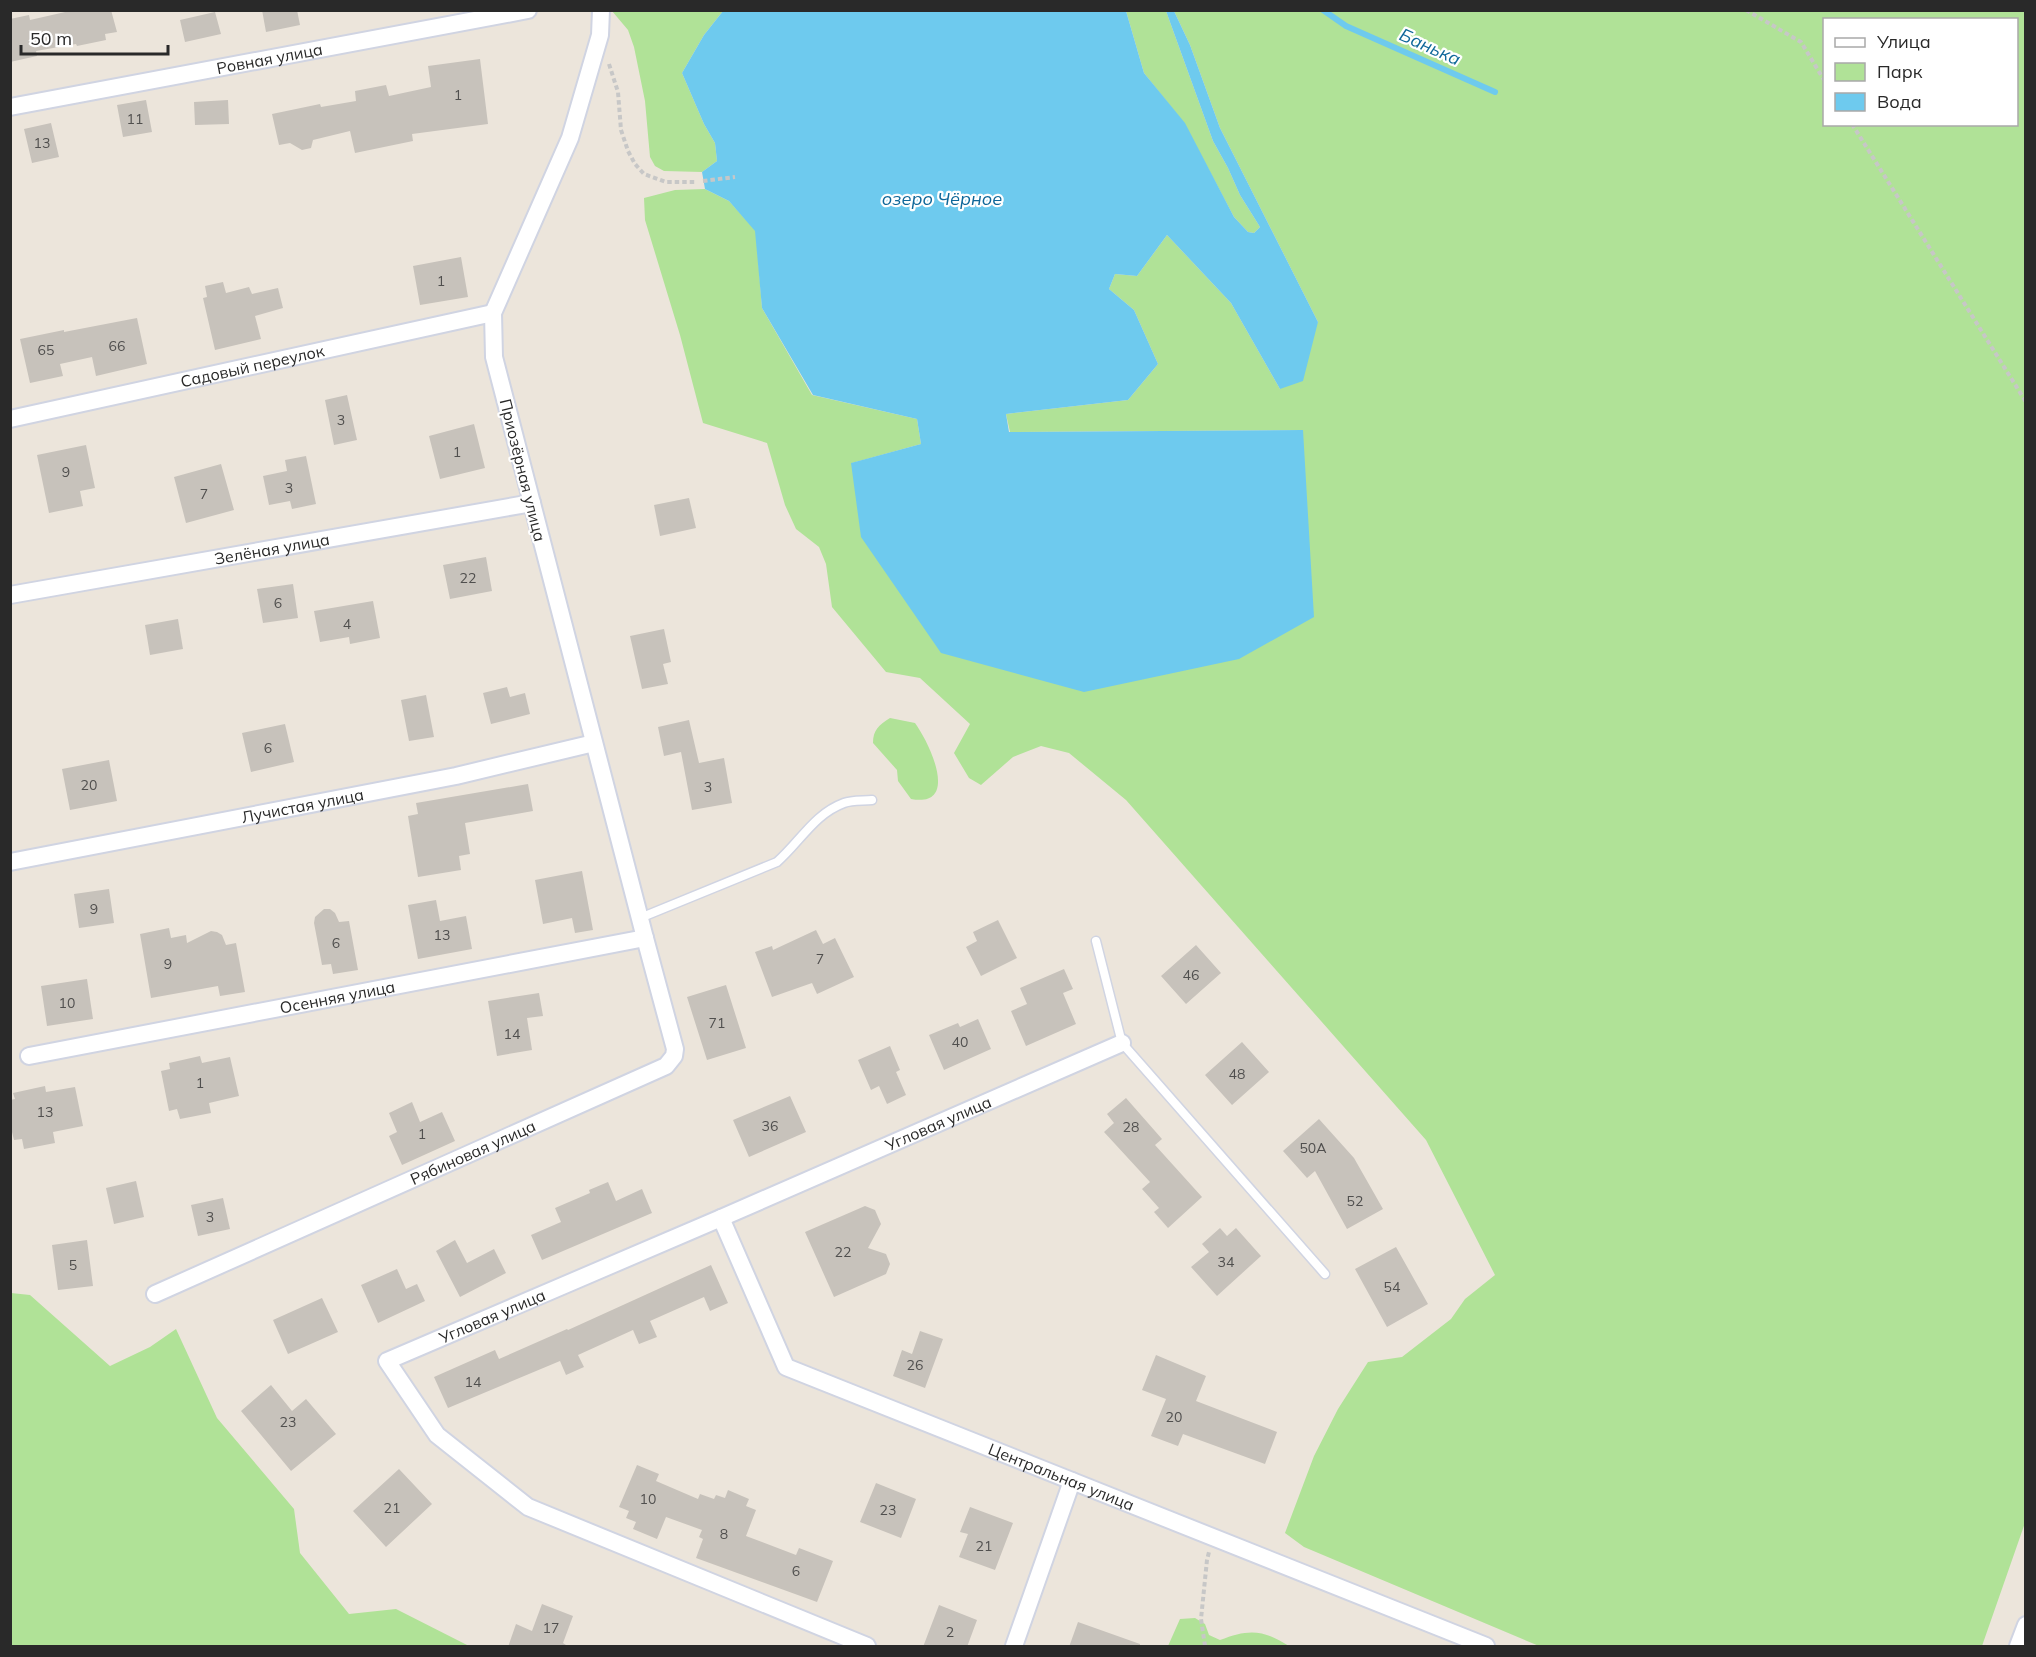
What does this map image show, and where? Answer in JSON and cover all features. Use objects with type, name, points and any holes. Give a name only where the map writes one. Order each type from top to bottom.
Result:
[{"type":"street","name":"Ровная улица","points":[[10,107],[528,10]]},
{"type":"street","name":"Приозёрная улица","points":[[601,10],[600,35],[570,138],[493,313],[494,357],[645,938]]},
{"type":"street","name":"Садовый переулок","points":[[10,418],[493,313]]},
{"type":"street","name":"Зелёная улица","points":[[10,595],[532,503]]},
{"type":"street","name":"Лучистая улица","points":[[10,862],[456,776],[594,743]]},
{"type":"street","name":"Осенняя улица","points":[[29,1056],[645,938]]},
{"type":"street","name":"Рябиновая улица","points":[[155,1294],[666,1066],[674,1056],[675,1049],[645,938]]},
{"type":"street","name":"Угловая улица","points":[[867,1647],[528,1508],[437,1435],[387,1361],[1122,1043]]},
{"type":"street","name":"Центральная улица","points":[[721,1218],[786,1367],[1486,1647]]},
{"type":"street","points":[[1014,1647],[1072,1481]]},
{"type":"street","points":[[2018,1647],[2025,1625]]},
{"type":"lane","points":[[639,918],[777,862],[794,848],[807,828],[828,810],[846,802],[872,800]]},
{"type":"lane","points":[[1096,941],[1122,1043],[1325,1274]]},
{"type":"path","points":[[1746,10],[1800,42],[1823,78]]},
{"type":"path","points":[[600,35],[618,93],[621,130],[635,164],[644,174],[666,182],[695,182]]},
{"type":"path","points":[[1853,126],[2025,402]]},
{"type":"path","points":[[704,181],[735,177]]},
{"type":"path","points":[[1204,1647],[1201,1619],[1207,1560],[1214,1539]]},
{"type":"green space","points":[[612,11],[723,11],[704,35],[682,73],[704,124],[715,143],[717,161],[702,172],[664,171],[655,166],[650,157],[645,101],[634,47],[628,30]]},
{"type":"green space","points":[[1126,11],[1166,11],[1213,141],[1240,195],[1260,227],[1254,233],[1248,232],[1234,217],[1184,123],[1144,73]]},
{"type":"green space","points":[[1174,11],[2025,11],[2026,1520],[1982,1646],[1539,1646],[1304,1547],[1285,1533],[1314,1456],[1338,1409],[1368,1362],[1402,1357],[1451,1319],[1465,1299],[1495,1275],[1426,1140],[1126,800],[1069,753],[1041,746],[1013,757],[981,785],[969,778],[954,753],[970,724],[920,678],[886,672],[832,607],[826,564],[819,547],[796,529],[785,505],[767,443],[703,423],[680,335],[645,220],[644,198],[675,190],[705,189],[729,201],[756,231],[762,308],[812,395],[917,419],[921,444],[852,463],[1303,430],[1010,432],[1006,414],[1128,400],[1158,364],[1134,310],[1109,289],[1115,274],[1137,276],[1167,235],[1231,303],[1280,389],[1318,322],[1220,128],[1190,45]]},
{"type":"green space","points":[[890,718],[915,723],[927,744],[937,772],[938,784],[935,794],[926,799],[911,799],[898,781],[897,770],[873,743],[877,728]]},
{"type":"green space","points":[[11,1293],[30,1295],[110,1366],[150,1347],[176,1329],[217,1418],[294,1509],[300,1553],[349,1614],[396,1609],[469,1646],[11,1646]]},
{"type":"green space","points":[[1195,1618],[1205,1624],[1209,1635],[1220,1640],[1255,1632],[1271,1636],[1289,1646],[1168,1646],[1180,1619]]},
{"type":"water","name":"озеро Чёрное","points":[[723,11],[1126,11],[1144,73],[1185,123],[1234,217],[1248,232],[1254,233],[1260,227],[1240,195],[1213,141],[1166,11],[1174,11],[1190,45],[1220,128],[1318,322],[1303,381],[1280,389],[1231,303],[1167,235],[1137,276],[1115,274],[1109,289],[1134,310],[1158,364],[1128,400],[1006,414],[1009,432],[1303,430],[1314,617],[1239,659],[1084,692],[941,653],[861,537],[851,463],[921,444],[917,419],[813,395],[762,308],[755,231],[729,201],[705,189],[702,172],[717,161],[715,143],[704,124],[682,73],[704,35]]},
{"type":"building","points":[[74,10],[111,10],[117,32],[105,34],[106,40],[36,51],[37,56],[10,62],[10,19],[29,15],[30,20]]},
{"type":"building","points":[[262,10],[297,10],[300,25],[266,32]]},
{"type":"building","points":[[215,12],[221,34],[185,42],[180,20]]},
{"type":"building","points":[[480,59],[488,124],[412,134],[413,141],[355,153],[350,131],[313,140],[311,148],[302,150],[290,143],[279,145],[272,114],[320,104],[321,107],[356,101],[355,91],[386,85],[389,96],[431,87],[428,66]]},
{"type":"building","points":[[146,100],[152,132],[123,137],[117,105]]},
{"type":"building","points":[[228,100],[229,124],[195,125],[194,102]]},
{"type":"building","points":[[51,123],[59,157],[32,163],[24,129]]},
{"type":"building","points":[[461,257],[468,297],[420,305],[413,266]]},
{"type":"building","points":[[223,282],[226,293],[249,287],[252,294],[278,288],[283,308],[255,316],[261,339],[215,350],[203,298],[207,297],[205,286]]},
{"type":"building","points":[[137,318],[147,364],[96,376],[92,357],[60,364],[63,376],[30,383],[20,339]]},
{"type":"building","points":[[347,395],[357,440],[334,445],[325,400]]},
{"type":"building","points":[[474,424],[485,468],[440,479],[429,436]]},
{"type":"building","points":[[86,445],[95,488],[80,491],[83,506],[49,513],[37,455]]},
{"type":"building","points":[[306,456],[316,504],[292,509],[290,501],[269,505],[263,476],[287,471],[285,460]]},
{"type":"building","points":[[221,464],[234,510],[186,523],[174,477]]},
{"type":"building","points":[[689,498],[696,528],[660,536],[654,505]]},
{"type":"building","points":[[486,557],[492,591],[450,599],[443,565]]},
{"type":"building","points":[[293,584],[298,618],[263,623],[257,589]]},
{"type":"building","points":[[373,601],[380,638],[350,644],[349,637],[320,642],[314,611]]},
{"type":"building","points":[[178,619],[183,649],[150,655],[145,625]]},
{"type":"building","points":[[664,629],[671,662],[663,664],[668,684],[642,689],[630,636]]},
{"type":"building","points":[[507,687],[510,697],[525,693],[530,714],[491,724],[483,693]]},
{"type":"building","points":[[426,695],[434,737],[409,741],[401,700]]},
{"type":"building","points":[[689,720],[699,763],[724,758],[732,803],[692,810],[681,752],[664,756],[658,727]]},
{"type":"building","points":[[285,724],[294,762],[251,772],[242,733]]},
{"type":"building","points":[[109,760],[117,801],[70,810],[62,769]]},
{"type":"building","points":[[528,784],[533,811],[465,823],[470,854],[459,856],[461,870],[418,877],[408,816],[418,814],[416,803]]},
{"type":"building","points":[[582,871],[593,930],[575,933],[572,918],[543,924],[535,880]]},
{"type":"building","points":[[109,889],[114,923],[79,928],[74,894]]},
{"type":"building","points":[[436,900],[440,921],[466,916],[472,949],[418,959],[408,905]]},
{"type":"building","points":[[324,909],[330,909],[335,913],[339,922],[349,921],[358,970],[333,974],[331,964],[322,965],[314,923],[315,917]]},
{"type":"building","points":[[998,920],[1017,958],[981,976],[966,947],[977,941],[973,932]]},
{"type":"building","points":[[169,928],[171,938],[186,935],[187,943],[211,931],[222,935],[226,945],[236,943],[245,992],[220,996],[218,986],[151,998],[140,934]]},
{"type":"building","points":[[816,930],[823,944],[835,938],[854,977],[817,994],[812,983],[772,997],[755,952],[772,946],[773,950]]},
{"type":"building","points":[[1196,945],[1221,973],[1186,1004],[1161,976]]},
{"type":"building","points":[[1064,969],[1073,989],[1063,993],[1076,1024],[1026,1046],[1011,1011],[1027,1004],[1020,988]]},
{"type":"building","points":[[87,979],[93,1019],[47,1026],[41,986]]},
{"type":"building","points":[[726,985],[746,1048],[707,1060],[687,997]]},
{"type":"building","points":[[539,993],[543,1016],[527,1018],[532,1050],[497,1056],[488,1001]]},
{"type":"building","points":[[978,1019],[991,1049],[944,1070],[929,1035],[958,1023],[960,1027]]},
{"type":"building","points":[[1242,1042],[1269,1072],[1232,1105],[1205,1075]]},
{"type":"building","points":[[890,1046],[900,1070],[896,1072],[906,1095],[887,1104],[879,1086],[871,1090],[858,1060]]},
{"type":"building","points":[[200,1056],[202,1063],[230,1057],[239,1096],[209,1103],[211,1113],[180,1119],[177,1109],[169,1111],[161,1071],[170,1069],[169,1063]]},
{"type":"building","points":[[45,1086],[46,1092],[75,1087],[83,1126],[53,1132],[55,1143],[24,1149],[22,1139],[14,1140],[10,1124],[10,1100],[15,1099],[13,1093]]},
{"type":"building","points":[[790,1096],[806,1132],[749,1157],[733,1120]]},
{"type":"building","points":[[1126,1098],[1162,1139],[1155,1145],[1202,1197],[1168,1228],[1154,1212],[1159,1208],[1142,1189],[1150,1182],[1104,1132],[1114,1123],[1107,1114]]},
{"type":"building","points":[[412,1102],[420,1122],[442,1112],[455,1141],[402,1165],[389,1136],[397,1132],[389,1113]]},
{"type":"building","points":[[1319,1119],[1354,1158],[1383,1209],[1347,1229],[1315,1171],[1307,1178],[1283,1151]]},
{"type":"building","points":[[136,1181],[144,1217],[114,1224],[106,1188]]},
{"type":"building","points":[[608,1182],[616,1201],[642,1189],[652,1213],[542,1260],[531,1235],[561,1222],[555,1208],[590,1193],[589,1190]]},
{"type":"building","points":[[223,1198],[230,1229],[198,1236],[191,1205]]},
{"type":"building","points":[[865,1206],[875,1210],[881,1224],[868,1248],[886,1254],[890,1264],[886,1274],[834,1297],[805,1232]]},
{"type":"building","points":[[1220,1228],[1227,1236],[1236,1228],[1261,1256],[1217,1296],[1191,1267],[1209,1252],[1202,1244]]},
{"type":"building","points":[[87,1240],[93,1286],[58,1290],[52,1245]]},
{"type":"building","points":[[455,1240],[467,1263],[494,1249],[506,1273],[460,1297],[436,1251]]},
{"type":"building","points":[[1396,1247],[1428,1304],[1387,1327],[1355,1269]]},
{"type":"building","points":[[711,1265],[728,1303],[710,1311],[704,1297],[650,1321],[657,1337],[639,1344],[633,1330],[578,1355],[584,1367],[566,1375],[560,1361],[448,1408],[434,1377],[495,1350],[499,1359]]},
{"type":"building","points":[[397,1269],[406,1289],[417,1284],[425,1301],[378,1323],[361,1285]]},
{"type":"building","points":[[322,1298],[338,1332],[288,1354],[273,1320]]},
{"type":"building","points":[[920,1331],[943,1339],[925,1388],[893,1376],[902,1350],[912,1354]]},
{"type":"building","points":[[1156,1355],[1206,1376],[1196,1401],[1277,1432],[1265,1464],[1183,1434],[1178,1446],[1151,1436],[1166,1399],[1142,1390]]},
{"type":"building","points":[[271,1385],[292,1411],[306,1399],[336,1434],[291,1471],[241,1411]]},
{"type":"building","points":[[637,1465],[659,1474],[656,1481],[698,1499],[700,1494],[714,1499],[716,1495],[725,1498],[728,1490],[749,1499],[746,1506],[756,1510],[746,1536],[796,1555],[799,1548],[833,1561],[817,1602],[696,1558],[703,1539],[699,1537],[702,1530],[666,1517],[657,1539],[633,1529],[636,1522],[626,1518],[629,1511],[619,1507]]},
{"type":"building","points":[[399,1469],[432,1504],[386,1547],[353,1511]]},
{"type":"building","points":[[876,1483],[916,1499],[901,1538],[860,1522]]},
{"type":"building","points":[[970,1507],[1013,1523],[995,1570],[959,1557],[968,1534],[960,1532]]},
{"type":"building","points":[[542,1604],[573,1616],[563,1643],[569,1647],[508,1647],[516,1624],[532,1631]]},
{"type":"building","points":[[939,1605],[977,1620],[967,1647],[923,1647]]},
{"type":"building","points":[[1078,1622],[1140,1644],[1140,1647],[1069,1647]]},
{"type":"waterway","name":"Банька","points":[[1323,10],[1346,26],[1495,92]]}]
